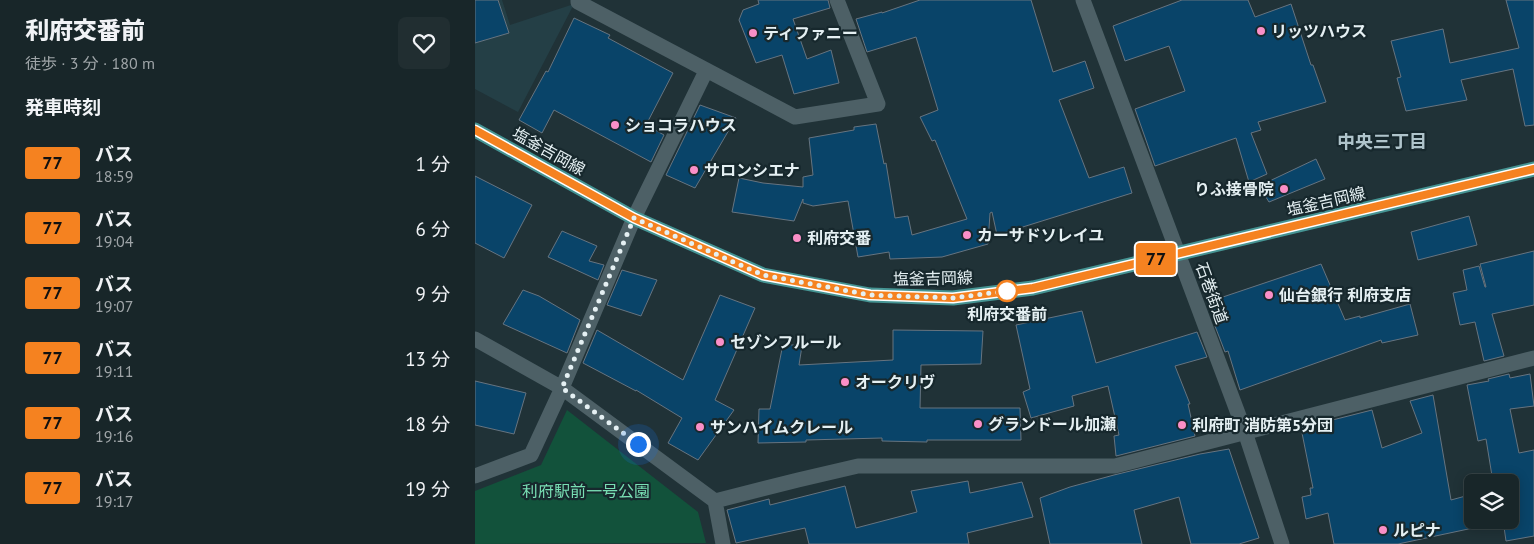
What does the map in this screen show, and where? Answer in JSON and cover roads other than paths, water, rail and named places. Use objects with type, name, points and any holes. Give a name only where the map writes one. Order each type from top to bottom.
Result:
[{"type":"main road","name":"塩釜吉岡線","points":[[475,130],[634,218],[763,275],[870,295],[953,298],[1033,288],[1534,169]]},
{"type":"street","points":[[578,0],[706,71],[795,117],[878,104],[837,0]]},
{"type":"street","name":"石巻街道","points":[[1083,0],[1245,432],[1282,544]]},
{"type":"street","points":[[475,476],[531,455],[562,388],[634,218],[706,71]]},
{"type":"street","points":[[475,339],[562,388],[715,501],[723,544]]},
{"type":"street","points":[[715,501],[858,466],[1115,466],[1534,358]]},
{"type":"place","name":"リッツハウス","points":[[1261,31]]},
{"type":"place","name":"ティファニー","points":[[753,33]]},
{"type":"place","name":"ショコラハウス","points":[[615,125]]},
{"type":"place","name":"サロンシエナ","points":[[694,170]]},
{"type":"place","name":"りふ接骨院","points":[[1284,189]]},
{"type":"place","name":"カーサドソレイユ","points":[[967,235]]},
{"type":"place","name":"利府交番","points":[[797,238]]},
{"type":"place","name":"利府交番前","points":[[1007,291]]},
{"type":"place","name":"仙台銀行 利府支店","points":[[1269,295]]},
{"type":"place","name":"セゾンフルール","points":[[720,342]]},
{"type":"place","name":"オークリヴ","points":[[845,382]]},
{"type":"place","name":"グランドール加瀬","points":[[978,424]]},
{"type":"place","name":"利府町 消防第5分団","points":[[1182,425]]},
{"type":"place","name":"サンハイムクレール","points":[[700,427]]},
{"type":"place","name":"ルピナ","points":[[1383,530]]},
{"type":"district","name":"中央三丁目","points":[[1382,142]]},
{"type":"park label","name":"利府駅前一号公園","points":[[586,491]]}]
